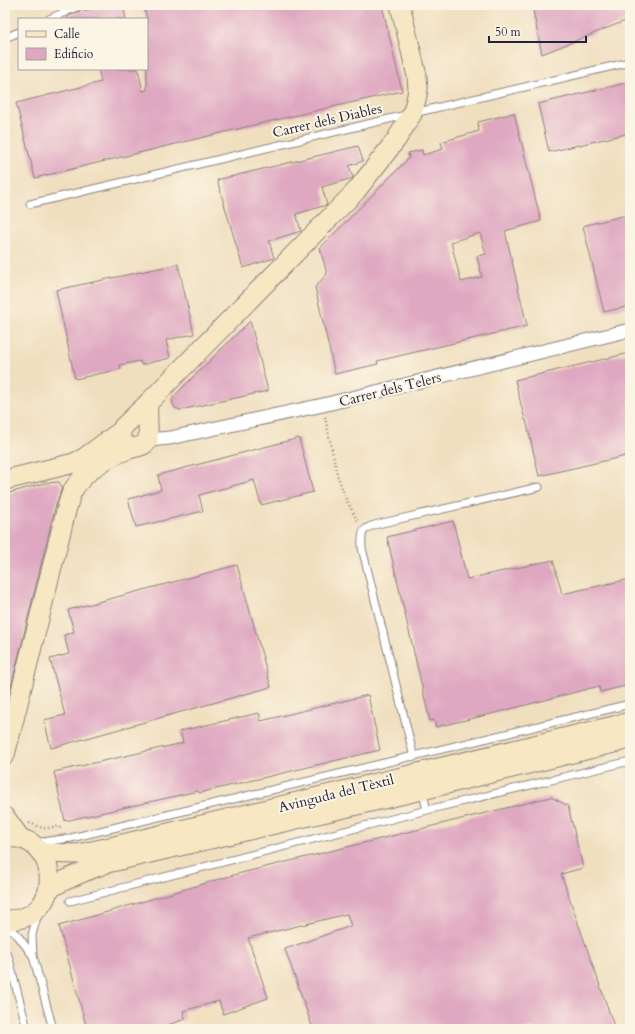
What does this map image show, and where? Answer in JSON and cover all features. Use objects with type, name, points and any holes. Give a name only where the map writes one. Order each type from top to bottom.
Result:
[{"type":"street","points":[[5,755],[72,492],[86,474],[107,459],[136,433],[148,403],[356,191],[384,156],[412,114],[418,90],[418,83],[400,5]]},
{"type":"street","name":"Carrer dels Telers","points":[[136,433],[170,438],[323,405],[630,330]]},
{"type":"street","points":[[5,480],[74,463],[136,433]]},
{"type":"street","points":[[54,469],[63,472],[68,477],[72,492]]},
{"type":"street","name":"Avinguda del Tèxtil","points":[[24,843],[77,854],[630,722]]},
{"type":"street","name":"Avinguda del Tèxtil","points":[[5,922],[23,918],[33,913],[45,897],[59,883],[107,863],[422,790],[630,739]]},
{"type":"street","points":[[5,817],[24,843],[49,870],[50,880],[45,897]]},
{"type":"lane","points":[[51,18],[81,5]]},
{"type":"lane","points":[[5,38],[18,32]]},
{"type":"lane","name":"Carrer dels Diables","points":[[30,204],[630,62]]},
{"type":"lane","points":[[414,757],[362,548],[361,538],[363,531],[368,526],[539,487]]},
{"type":"lane","points":[[24,843],[71,838],[630,704]]},
{"type":"lane","points":[[70,901],[427,810],[629,763]]},
{"type":"lane","points":[[422,790],[427,810]]},
{"type":"lane","points":[[45,897],[32,935],[33,956],[53,1029]]},
{"type":"lane","points":[[5,922],[33,956]]},
{"type":"lane","points":[[5,953],[8,956],[28,1029]]},
{"type":"path","points":[[323,405],[337,474],[345,497],[363,531]]},
{"type":"building","points":[[109,5],[123,5],[126,18],[67,18],[77,12]]},
{"type":"building","points":[[143,5],[382,5],[402,91],[35,178],[16,103],[101,82],[98,70],[138,70],[143,91],[147,90],[148,18],[147,18]]},
{"type":"building","points":[[532,5],[630,5],[630,19],[542,54]]},
{"type":"building","points":[[630,82],[630,133],[549,152],[538,104]]},
{"type":"building","points":[[514,113],[541,221],[505,231],[527,326],[377,361],[378,364],[335,374],[315,287],[327,274],[320,248],[409,158],[408,153],[422,150],[423,155],[443,149],[441,142],[479,131],[478,122]],"holes":[[[480,233],[486,254],[477,256],[482,277],[461,282],[451,242]]]},
{"type":"building","points":[[358,146],[363,161],[349,166],[353,178],[322,187],[327,205],[296,214],[301,231],[269,241],[274,258],[243,268],[217,180]]},
{"type":"building","points":[[630,214],[630,306],[604,312],[583,226]]},
{"type":"building","points":[[178,264],[194,334],[166,340],[170,358],[141,365],[140,361],[120,365],[121,369],[75,379],[56,290]]},
{"type":"building","points":[[250,321],[268,391],[180,410],[175,408],[172,400],[175,395]]},
{"type":"building","points":[[630,353],[630,455],[539,476],[515,380]]},
{"type":"building","points":[[299,438],[313,492],[261,505],[254,480],[199,495],[203,511],[136,527],[128,499],[161,490],[158,475]]},
{"type":"building","points":[[59,482],[62,487],[55,508],[7,703],[5,703],[5,494],[45,483]]},
{"type":"building","points":[[453,521],[467,579],[553,560],[562,594],[630,579],[630,685],[600,692],[599,686],[436,727],[434,720],[430,721],[387,537]]},
{"type":"building","points":[[237,565],[271,687],[51,748],[44,720],[65,715],[50,659],[69,654],[64,635],[74,632],[68,610]]},
{"type":"building","points":[[368,695],[380,750],[199,793],[198,791],[65,821],[54,772],[183,743],[180,731],[259,713],[261,721]]},
{"type":"building","points":[[551,797],[568,806],[583,868],[561,874],[615,1029],[313,1029],[285,949],[351,926],[347,914],[248,938],[268,998],[223,1014],[219,1001],[183,1011],[185,1019],[168,1025],[169,1029],[87,1029],[59,926],[237,874]]}]
